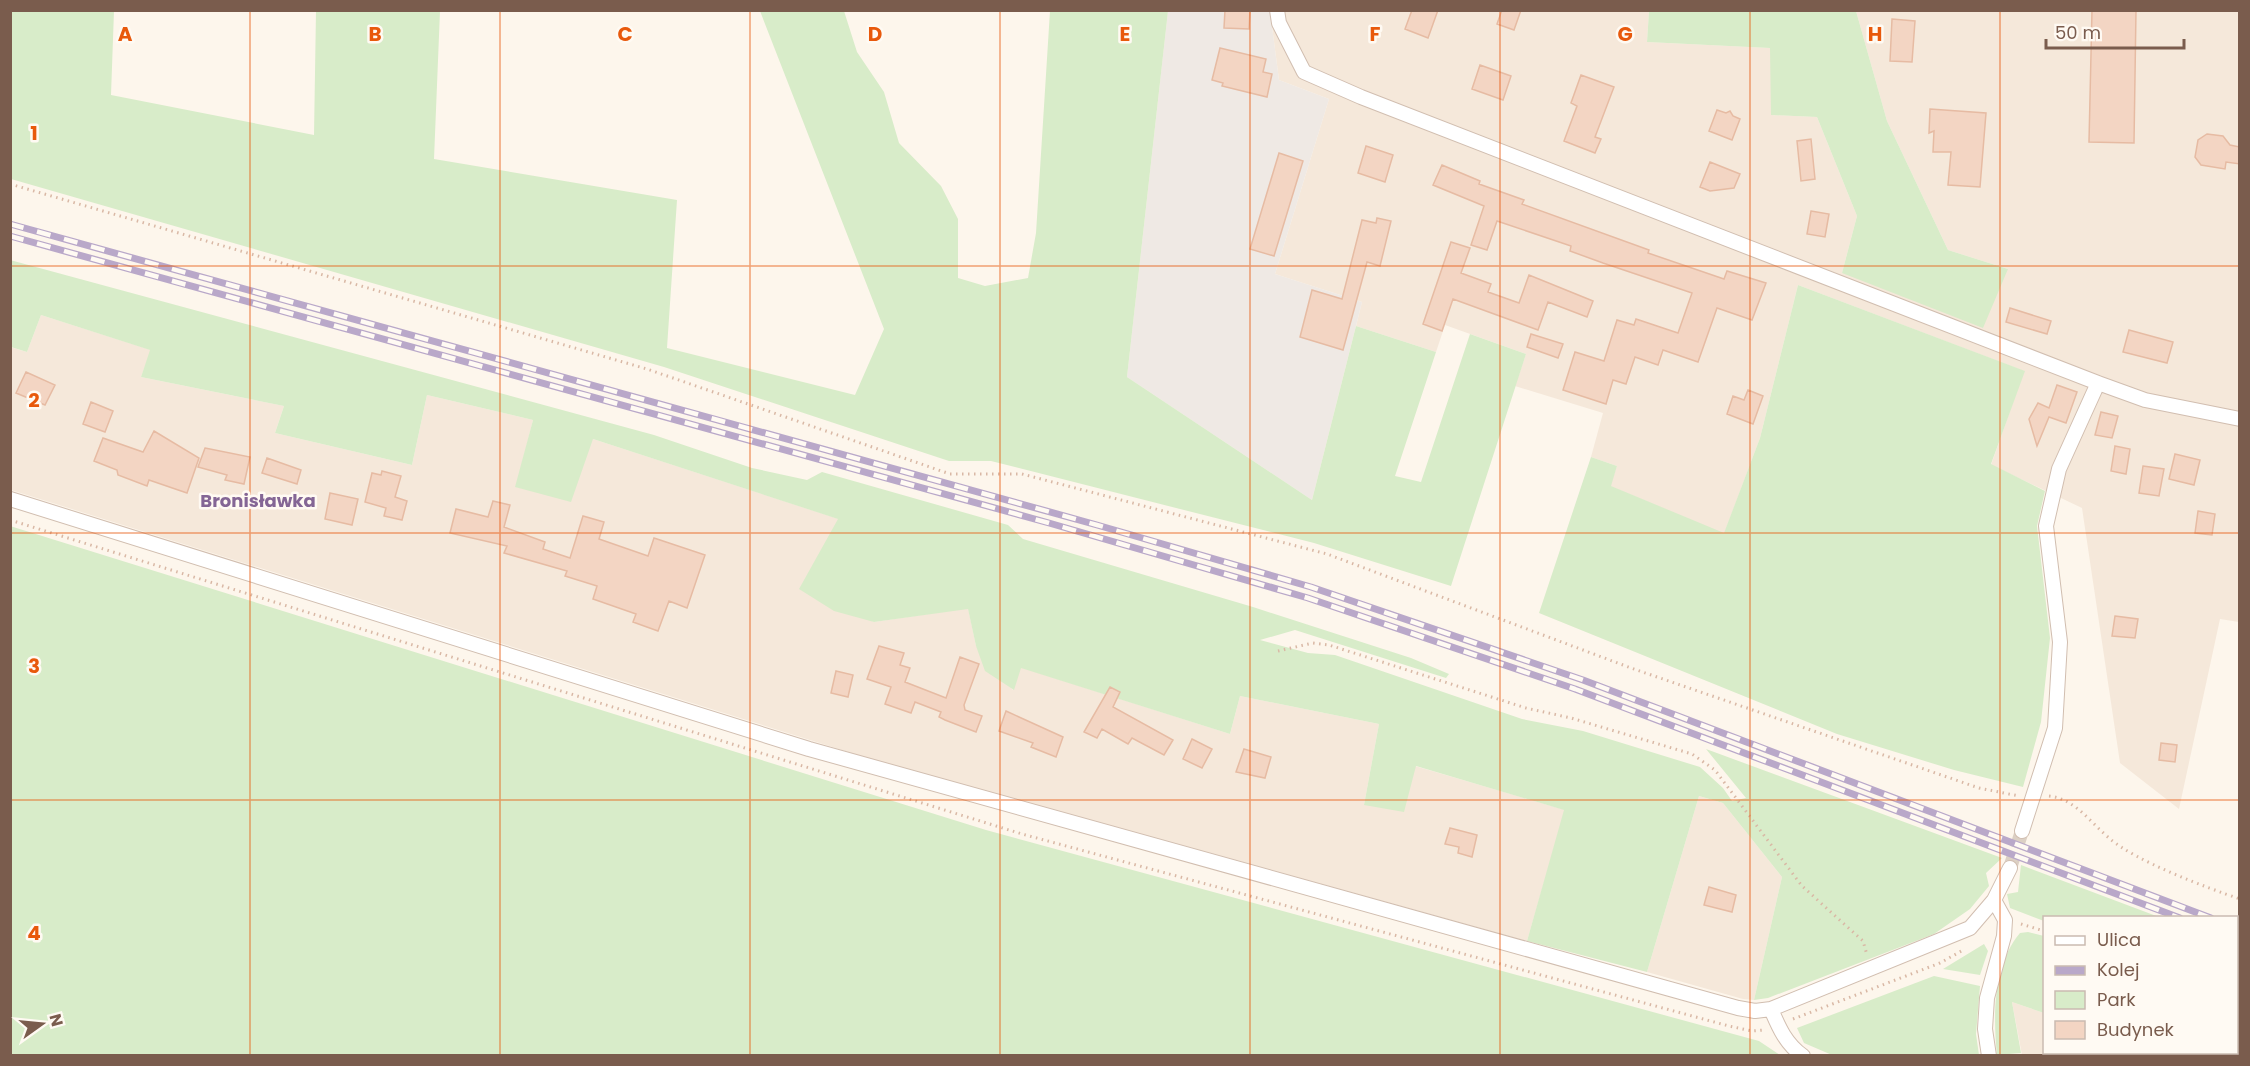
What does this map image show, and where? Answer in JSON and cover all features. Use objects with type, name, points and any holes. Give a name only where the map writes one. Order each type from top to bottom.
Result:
[{"type":"street","points":[[1277,10],[1279,23],[1304,72],[1361,97],[2098,383],[2145,400],[2240,419]]},
{"type":"street","points":[[2022,831],[2055,728],[2060,642],[2046,526],[2059,469],[2098,383]]},
{"type":"street","points":[[10,499],[809,749],[1738,1008],[1755,1011],[1771,1009],[1970,928],[1994,900],[2010,868]]},
{"type":"street","points":[[1989,1056],[1985,1029],[1987,998],[2004,936],[2005,920],[1994,900]]},
{"type":"street","points":[[1771,1009],[1792,1048],[1803,1056]]},
{"type":"path","points":[[10,184],[647,369],[950,474],[1022,474],[1327,554],[1632,668],[1979,788],[2014,796],[2064,798],[2111,840],[2211,889],[2240,899]]},
{"type":"path","points":[[1278,651],[1313,643],[1329,645],[1526,708],[1572,718],[1692,754],[1715,770],[1802,886],[1863,941],[1872,968]]},
{"type":"path","points":[[2005,920],[2043,931]]},
{"type":"path","points":[[1778,1025],[1940,963],[1973,944]]},
{"type":"shaded area","points":[[1168,11],[1270,11],[1279,80],[1329,99],[1275,274],[1362,302],[1312,500],[1127,377]]},
{"type":"shaded area","points":[[1270,11],[1649,11],[1647,42],[1771,48],[1771,115],[1817,117],[1857,216],[1842,273],[2008,269],[1948,250],[1887,121],[1856,11],[2239,11],[2239,622],[2220,619],[2179,809],[2120,763],[2082,508],[1991,465],[2024,371],[1798,285],[1760,438],[1724,534],[1610,486],[1617,466],[1591,457],[1603,413],[1515,386],[1526,354],[1445,325],[1436,352],[1356,326],[1362,302],[1275,274],[1329,99],[1279,80]]},
{"type":"shaded area","points":[[41,315],[151,350],[141,377],[284,406],[275,433],[412,465],[427,395],[533,420],[516,487],[593,439],[839,519],[800,589],[874,622],[968,608],[976,646],[1013,690],[1020,667],[1230,734],[1240,696],[1379,724],[1364,805],[1415,766],[1565,810],[1527,941],[874,760],[11,490],[10,347],[27,352]]},
{"type":"shaded area","points":[[1699,796],[1723,803],[1782,877],[1754,1000],[1743,999],[1647,972]]},
{"type":"shaded area","points":[[2012,1002],[2043,1013],[2043,1054],[2164,1055],[2022,1055]]},
{"type":"green space","points":[[10,11],[114,11],[111,95],[314,135],[316,11],[440,11],[434,159],[677,200],[667,348],[855,395],[884,329],[760,11],[844,11],[857,52],[884,92],[899,143],[941,186],[958,219],[958,278],[985,286],[1028,278],[1036,233],[1050,11],[1168,11],[1127,377],[1312,500],[1356,326],[1436,352],[1395,476],[1421,482],[1470,334],[1526,354],[1451,586],[1314,543],[991,461],[949,461],[664,367],[11,179]]},
{"type":"green space","points":[[1649,11],[1856,11],[1887,121],[1948,250],[2008,269],[1983,328],[1842,273],[1857,216],[1817,117],[1771,115],[1770,48],[1647,42]]},
{"type":"green space","points":[[10,260],[654,435],[752,468],[807,480],[822,472],[1008,525],[1023,539],[1253,607],[1411,658],[1449,674],[1446,678],[1295,630],[1260,640],[1308,653],[1335,655],[1522,719],[1583,731],[1700,767],[1723,788],[1732,801],[1746,798],[1706,749],[2002,858],[1986,873],[1989,886],[1970,909],[1934,934],[1768,998],[1754,1000],[1782,877],[1723,803],[1699,796],[1647,972],[1527,941],[1564,810],[1416,766],[1404,812],[1364,805],[1379,724],[1240,696],[1230,734],[1021,668],[1014,690],[985,671],[976,646],[968,609],[874,622],[834,611],[799,589],[838,519],[593,439],[571,502],[515,487],[533,420],[427,395],[412,465],[275,433],[284,406],[141,377],[150,350],[41,315],[27,352],[11,347]]},
{"type":"green space","points":[[1798,285],[2025,371],[1991,464],[2045,491],[2037,526],[2050,638],[2041,722],[2023,787],[1954,770],[1837,734],[1539,613],[1591,457],[1617,466],[1611,486],[1724,533],[1760,438]]},
{"type":"green space","points":[[10,526],[986,830],[1759,1041],[1780,1055],[11,1055]]},
{"type":"green space","points":[[2021,865],[2156,916],[2043,916],[2043,921],[2010,908],[2007,894],[2018,892]]},
{"type":"green space","points":[[2028,932],[2043,936],[2043,1013],[2012,1002],[2021,1053],[1997,1055],[1995,1008],[2000,975],[2004,960],[2020,933]]},
{"type":"green space","points":[[1984,944],[1988,951],[1980,975],[1943,969]]},
{"type":"green space","points":[[1934,976],[1980,986],[1976,1034],[1979,1055],[1832,1055],[1804,1043],[1797,1028]]},
{"type":"building","points":[[1225,10],[1250,10],[1249,29],[1224,28]]},
{"type":"building","points":[[1412,10],[1438,10],[1428,38],[1405,29]]},
{"type":"building","points":[[1502,10],[1521,10],[1514,30],[1497,24]]},
{"type":"building","points":[[2092,10],[2136,10],[2134,143],[2089,142]]},
{"type":"building","points":[[1892,19],[1915,21],[1912,62],[1890,61]]},
{"type":"building","points":[[1220,48],[1266,59],[1263,72],[1272,74],[1267,97],[1222,86],[1223,83],[1212,80]]},
{"type":"building","points":[[1480,65],[1511,76],[1503,100],[1472,89]]},
{"type":"building","points":[[1581,75],[1614,87],[1595,137],[1601,139],[1595,153],[1564,141],[1577,106],[1571,103]]},
{"type":"building","points":[[1930,109],[1986,113],[1980,187],[1948,185],[1951,152],[1933,152],[1934,131],[1929,133]]},
{"type":"building","points":[[1717,110],[1726,113],[1730,111],[1733,116],[1740,119],[1732,140],[1709,131]]},
{"type":"building","points":[[2207,134],[2223,136],[2230,145],[2240,147],[2240,164],[2226,162],[2225,169],[2201,165],[2195,157],[2198,140]]},
{"type":"building","points":[[1811,139],[1815,179],[1801,181],[1797,141]]},
{"type":"building","points":[[1366,146],[1393,155],[1385,182],[1358,173]]},
{"type":"building","points":[[1279,153],[1303,161],[1274,256],[1250,249]]},
{"type":"building","points":[[1710,162],[1740,174],[1734,188],[1710,191],[1700,187]]},
{"type":"building","points":[[1442,165],[1480,181],[1479,184],[1524,200],[1522,204],[1649,250],[1648,253],[1724,279],[1727,271],[1766,283],[1752,320],[1717,308],[1698,362],[1663,350],[1658,365],[1635,357],[1626,384],[1613,380],[1606,404],[1563,390],[1575,352],[1604,361],[1617,320],[1634,325],[1636,319],[1678,333],[1692,293],[1570,251],[1571,246],[1497,221],[1487,250],[1471,245],[1484,206],[1433,185]]},
{"type":"building","points":[[1811,211],[1829,214],[1825,237],[1807,234]]},
{"type":"building","points":[[1377,218],[1391,221],[1380,266],[1367,262],[1343,350],[1300,337],[1312,290],[1342,299],[1362,220],[1376,223]]},
{"type":"building","points":[[1451,242],[1470,248],[1461,273],[1491,284],[1488,292],[1519,303],[1529,275],[1593,301],[1587,317],[1548,302],[1538,330],[1453,299],[1442,331],[1423,324]]},
{"type":"building","points":[[2010,308],[2051,321],[2047,334],[2006,322]]},
{"type":"building","points":[[2129,330],[2173,342],[2167,363],[2123,352]]},
{"type":"building","points":[[1531,334],[1563,344],[1558,358],[1527,347]]},
{"type":"building","points":[[26,372],[55,385],[45,405],[16,393]]},
{"type":"building","points":[[2057,385],[2077,392],[2066,423],[2049,417],[2037,446],[2029,419],[2038,403],[2049,408]]},
{"type":"building","points":[[1748,390],[1763,396],[1753,424],[1727,414],[1733,396],[1744,400]]},
{"type":"building","points":[[91,402],[113,411],[105,432],[83,424]]},
{"type":"building","points":[[2101,412],[2118,416],[2112,438],[2095,435]]},
{"type":"building","points":[[154,431],[199,458],[187,493],[149,480],[147,486],[118,475],[117,470],[94,461],[103,438],[143,452]]},
{"type":"building","points":[[2115,446],[2130,449],[2126,474],[2111,471]]},
{"type":"building","points":[[205,448],[250,457],[244,484],[225,480],[227,475],[198,467]]},
{"type":"building","points":[[2175,454],[2200,460],[2194,485],[2169,479]]},
{"type":"building","points":[[267,458],[301,470],[297,484],[262,473]]},
{"type":"building","points":[[2143,466],[2164,469],[2159,496],[2139,493]]},
{"type":"building","points":[[382,471],[401,476],[395,497],[407,501],[402,520],[384,516],[386,508],[365,502],[372,473],[381,475]]},
{"type":"building","points":[[330,493],[358,499],[352,525],[325,519]]},
{"type":"building","points":[[493,501],[510,505],[504,527],[545,542],[543,549],[570,558],[583,516],[604,522],[599,539],[648,556],[654,538],[705,555],[687,608],[669,601],[658,631],[633,622],[636,614],[593,599],[597,586],[565,576],[567,571],[504,553],[507,546],[450,533],[456,509],[488,517]]},
{"type":"building","points":[[2198,511],[2215,514],[2212,535],[2195,533]]},
{"type":"building","points":[[2115,616],[2138,619],[2135,638],[2112,636]]},
{"type":"building","points":[[879,646],[904,653],[900,665],[910,668],[905,682],[946,698],[960,657],[979,664],[964,705],[965,710],[982,716],[976,732],[945,720],[939,717],[941,712],[915,702],[911,713],[885,704],[891,687],[867,679]]},
{"type":"building","points":[[836,671],[853,675],[848,697],[831,693]]},
{"type":"building","points":[[1110,687],[1120,692],[1113,707],[1173,740],[1164,755],[1132,738],[1128,744],[1102,729],[1097,738],[1084,732]]},
{"type":"building","points":[[1006,711],[1063,737],[1056,757],[1031,747],[1033,743],[999,731]]},
{"type":"building","points":[[1192,739],[1212,749],[1202,768],[1183,759]]},
{"type":"building","points":[[2161,743],[2177,745],[2175,762],[2159,760]]},
{"type":"building","points":[[1244,749],[1271,757],[1265,778],[1236,772]]},
{"type":"building","points":[[1450,828],[1477,835],[1472,857],[1458,853],[1459,847],[1445,844]]},
{"type":"building","points":[[1709,887],[1736,895],[1732,912],[1704,905]]},
{"type":"tunnel","points":[[2010,868],[2022,831]]},
{"type":"railway","points":[[10,224],[1097,525],[1311,587],[1583,680],[2206,916]]},
{"type":"railway","points":[[10,236],[1049,523],[1308,598],[1575,689],[2175,916]]},
{"type":"district","name":"Bronisławka","points":[[258,500]]}]
